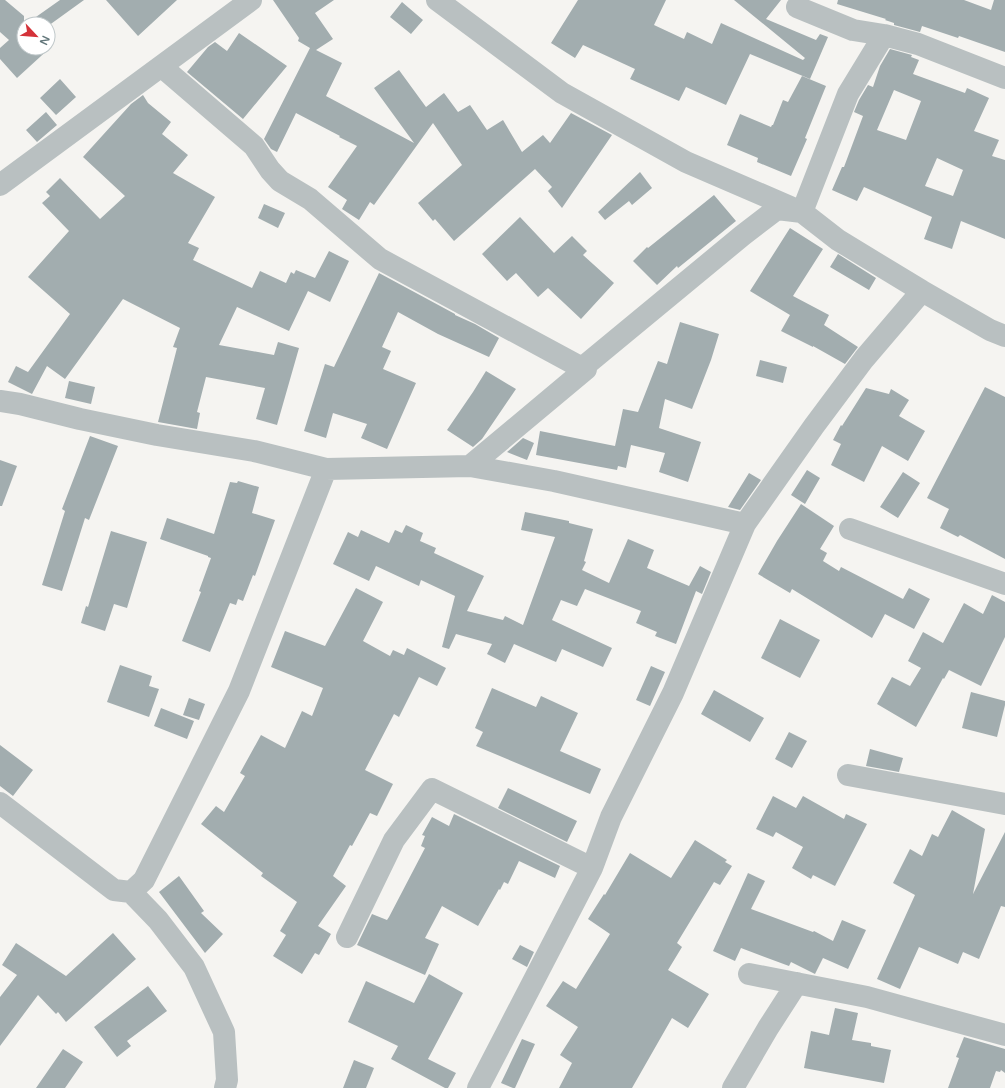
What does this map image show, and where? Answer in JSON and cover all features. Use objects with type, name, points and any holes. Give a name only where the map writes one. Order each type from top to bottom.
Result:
[{"type":"street","points":[[0,185],[251,0]]},
{"type":"street","points":[[437,0],[562,93],[686,162],[802,212],[838,240],[922,291],[990,330],[1005,336]]},
{"type":"street","points":[[797,7],[853,30],[884,35],[918,44],[1005,78]]},
{"type":"street","points":[[802,212],[848,94],[884,35]]},
{"type":"street","points":[[162,67],[254,146],[270,170],[280,181],[310,199],[380,259],[582,368],[586,368],[470,466]]},
{"type":"street","points":[[582,368],[777,208],[802,212]]},
{"type":"street","points":[[478,1088],[592,868],[611,818],[673,693],[745,524],[814,426],[864,359],[922,291]]},
{"type":"street","points":[[0,401],[20,404],[80,419],[157,435],[254,450],[326,469],[470,466],[554,481],[745,524]]},
{"type":"street","points":[[131,892],[144,880],[239,691],[326,469]]},
{"type":"street","points":[[850,529],[1005,584]]},
{"type":"street","points":[[848,775],[1005,804]]},
{"type":"street","points":[[347,937],[394,840],[432,789],[592,868]]},
{"type":"street","points":[[0,803],[114,890],[131,892],[158,920],[194,967],[224,1032],[227,1080],[225,1088]]},
{"type":"street","points":[[749,974],[867,997],[1005,1034]]},
{"type":"street","points":[[732,1088],[797,983]]},
{"type":"building","points":[[0,0],[5,0],[24,16],[16,16],[16,56],[41,56],[17,78],[0,59],[0,48],[9,40],[0,32]]},
{"type":"building","points":[[60,0],[84,0],[56,20],[56,16],[37,16]]},
{"type":"building","points":[[106,0],[177,0],[138,36]]},
{"type":"building","points":[[273,0],[334,0],[315,13],[333,39],[316,50],[342,63],[326,96],[414,143],[374,88],[399,70],[426,107],[444,93],[458,112],[470,105],[487,130],[503,120],[522,152],[543,135],[550,143],[571,113],[612,135],[562,208],[548,191],[552,187],[535,169],[454,241],[435,219],[433,221],[418,203],[462,165],[433,123],[374,205],[370,202],[359,220],[342,209],[347,200],[328,187],[357,146],[296,113],[277,152],[271,149],[264,139],[310,48],[298,41],[299,38]]},
{"type":"building","points":[[578,0],[666,0],[654,25],[684,39],[687,32],[712,44],[721,23],[803,60],[805,58],[734,0],[781,0],[766,19],[816,40],[820,34],[828,37],[810,79],[750,54],[726,105],[686,87],[679,101],[630,79],[635,69],[583,45],[575,58],[551,43]]},
{"type":"building","points":[[838,0],[964,0],[991,10],[994,0],[1005,0],[1005,52],[959,36],[958,38],[922,26],[920,32],[894,25],[894,23],[885,20],[886,19],[837,4]]},
{"type":"building","points":[[402,2],[423,20],[411,34],[390,17]]},
{"type":"building","points":[[239,33],[287,66],[243,119],[187,72],[208,47],[215,42],[227,51]]},
{"type":"building","points":[[890,49],[912,55],[911,57],[919,60],[913,74],[965,93],[967,88],[989,98],[974,131],[999,140],[992,156],[1005,160],[1005,239],[961,221],[952,249],[924,239],[932,217],[864,187],[857,201],[832,190],[842,167],[844,167],[863,116],[854,112],[868,85],[873,87],[880,66]],"holes":[[[894,90],[921,101],[906,140],[877,130]],[[937,158],[963,170],[953,196],[925,186]]]},
{"type":"building","points":[[802,76],[826,86],[805,138],[807,139],[791,176],[757,162],[758,158],[727,145],[740,114],[771,127],[783,100],[788,102]]},
{"type":"building","points":[[60,79],[76,97],[56,115],[40,98]]},
{"type":"building","points":[[143,95],[148,103],[171,122],[162,134],[188,155],[173,173],[215,197],[188,243],[199,248],[193,260],[252,288],[260,271],[286,283],[291,272],[294,274],[296,270],[315,278],[329,251],[349,261],[330,302],[308,291],[289,331],[237,307],[219,345],[274,355],[278,342],[299,348],[277,425],[256,419],[265,388],[206,377],[197,412],[200,413],[197,429],[158,422],[177,348],[173,347],[180,328],[123,299],[65,379],[47,366],[32,394],[8,382],[16,366],[28,372],[70,314],[28,277],[69,231],[42,203],[50,196],[46,192],[60,178],[100,219],[125,196],[83,157],[131,104]]},
{"type":"building","points":[[46,112],[57,125],[37,142],[26,130]]},
{"type":"building","points":[[640,172],[652,188],[632,205],[629,201],[605,220],[598,212]]},
{"type":"building","points":[[714,195],[736,221],[678,268],[677,266],[657,285],[633,261],[647,247],[648,248]]},
{"type":"building","points":[[264,204],[285,213],[278,228],[258,218]]},
{"type":"building","points":[[520,217],[554,253],[572,236],[587,251],[583,255],[614,283],[581,319],[548,288],[538,297],[516,273],[507,281],[482,254]]},
{"type":"building","points":[[790,228],[823,249],[793,296],[829,315],[824,325],[858,347],[845,364],[813,346],[781,331],[790,315],[750,291]]},
{"type":"building","points":[[838,254],[876,278],[869,290],[830,267]]},
{"type":"building","points":[[379,273],[499,338],[489,357],[438,334],[398,312],[382,347],[391,351],[383,369],[416,383],[387,449],[361,438],[367,424],[333,413],[326,438],[304,431],[325,364],[334,367]]},
{"type":"building","points":[[680,322],[719,334],[711,360],[692,409],[665,399],[659,428],[701,442],[688,482],[659,472],[665,453],[631,445],[626,468],[618,466],[617,470],[536,455],[540,431],[615,446],[623,409],[638,412],[658,361],[667,364]]},
{"type":"building","points":[[760,360],[787,367],[783,383],[756,376]]},
{"type":"building","points":[[486,371],[516,389],[482,439],[473,447],[447,430]]},
{"type":"building","points":[[69,381],[95,387],[91,404],[65,398]]},
{"type":"building","points":[[985,387],[1005,397],[1005,559],[960,535],[958,537],[940,528],[949,509],[927,498]]},
{"type":"building","points":[[866,388],[889,394],[891,389],[909,400],[899,416],[925,431],[908,461],[882,446],[864,482],[831,465],[841,444],[833,440],[841,425],[842,426]]},
{"type":"building","points":[[90,436],[118,446],[89,520],[85,518],[62,591],[42,585],[65,511],[62,509]]},
{"type":"building","points":[[523,438],[534,443],[527,460],[507,452]]},
{"type":"building","points":[[0,460],[17,466],[2,506],[0,506]]},
{"type":"building","points":[[807,470],[820,478],[805,504],[791,495]]},
{"type":"building","points":[[903,472],[920,483],[898,518],[880,507]]},
{"type":"building","points":[[749,473],[761,480],[740,510],[728,507]]},
{"type":"building","points":[[238,481],[259,487],[252,513],[275,520],[255,576],[253,575],[243,601],[238,599],[236,605],[230,603],[210,652],[182,641],[201,592],[199,591],[211,558],[160,539],[167,518],[214,534],[230,482],[237,483]]},
{"type":"building","points":[[801,504],[834,526],[820,549],[827,553],[823,561],[839,571],[841,567],[903,599],[909,588],[930,599],[914,629],[885,614],[872,638],[792,589],[790,593],[758,574]]},
{"type":"building","points":[[525,512],[569,521],[569,523],[593,529],[584,561],[586,562],[582,570],[609,583],[628,539],[654,550],[647,568],[689,586],[700,566],[711,572],[702,594],[696,591],[676,644],[655,636],[657,632],[636,623],[641,611],[585,589],[577,606],[561,600],[552,620],[612,648],[603,667],[562,649],[556,662],[514,644],[505,663],[487,654],[492,644],[456,634],[449,649],[442,647],[455,596],[421,580],[419,586],[376,566],[369,581],[333,564],[348,532],[358,537],[361,530],[389,543],[395,530],[402,533],[406,525],[423,533],[420,541],[436,548],[434,553],[484,576],[467,611],[503,620],[505,616],[523,625],[555,537],[521,530]]},
{"type":"building","points":[[111,531],[147,542],[127,608],[114,604],[105,631],[81,623],[86,606],[88,607]]},
{"type":"building","points":[[356,588],[383,602],[363,641],[390,656],[393,650],[404,655],[407,648],[446,668],[437,686],[419,677],[399,717],[394,714],[365,770],[393,784],[377,816],[370,813],[333,876],[346,886],[318,926],[331,934],[319,955],[315,953],[302,974],[273,956],[286,935],[280,931],[297,902],[261,876],[263,873],[201,824],[216,806],[224,812],[245,776],[240,773],[261,735],[285,748],[302,711],[312,716],[323,688],[271,667],[285,631],[325,646]]},
{"type":"building","points":[[992,595],[1005,602],[1005,637],[981,686],[949,670],[916,727],[877,704],[892,677],[910,686],[921,668],[908,661],[923,632],[943,643],[964,603],[983,614]]},
{"type":"building","points":[[780,619],[820,640],[800,678],[761,658]]},
{"type":"building","points":[[120,665],[152,676],[149,686],[159,689],[149,717],[107,702]]},
{"type":"building","points":[[651,666],[665,672],[650,706],[636,700]]},
{"type":"building","points":[[492,688],[536,707],[541,696],[578,713],[560,751],[601,769],[590,794],[476,746],[483,732],[475,728]]},
{"type":"building","points":[[714,690],[764,718],[750,742],[701,714]]},
{"type":"building","points":[[971,692],[1005,701],[997,737],[962,728]]},
{"type":"building","points":[[189,698],[205,704],[199,720],[183,715]]},
{"type":"building","points":[[161,708],[194,721],[187,739],[154,726]]},
{"type":"building","points":[[789,732],[807,741],[792,768],[775,759]]},
{"type":"building","points":[[0,745],[33,770],[13,796],[0,786]]},
{"type":"building","points":[[870,749],[903,758],[899,772],[866,766]]},
{"type":"building","points":[[508,788],[577,821],[567,842],[498,808]]},
{"type":"building","points":[[773,796],[796,808],[803,796],[844,819],[846,814],[867,824],[835,886],[813,875],[811,879],[792,868],[803,847],[776,832],[773,837],[756,829]]},
{"type":"building","points":[[952,810],[985,829],[973,894],[1005,832],[1005,907],[1001,906],[979,959],[963,952],[958,964],[919,947],[900,989],[877,979],[915,895],[893,883],[910,849],[922,856],[932,834],[938,837]]},
{"type":"building","points":[[454,814],[560,866],[555,878],[519,861],[508,884],[504,882],[500,890],[499,889],[478,926],[442,906],[425,938],[439,944],[425,975],[357,945],[372,914],[387,920],[389,917],[425,848],[421,846],[425,836],[422,835],[432,817],[449,826]]},
{"type":"building","points":[[695,840],[727,860],[725,862],[732,866],[720,885],[714,882],[677,943],[682,947],[668,970],[709,994],[688,1028],[672,1018],[632,1088],[559,1088],[572,1063],[560,1055],[578,1027],[546,1006],[563,981],[576,989],[610,934],[588,919],[604,894],[605,895],[630,853],[671,878]]},
{"type":"building","points":[[748,873],[765,881],[751,909],[813,932],[814,931],[833,941],[842,920],[866,930],[848,969],[823,958],[815,974],[791,962],[789,966],[741,948],[735,961],[713,951]]},
{"type":"building","points":[[179,876],[204,911],[201,913],[223,934],[205,953],[159,892]]},
{"type":"building","points":[[113,933],[136,959],[66,1022],[58,1012],[56,1014],[38,995],[0,1046],[0,997],[17,975],[2,965],[16,943],[66,976]]},
{"type":"building","points":[[520,945],[534,952],[527,967],[512,959]]},
{"type":"building","points":[[429,974],[463,993],[428,1059],[456,1073],[448,1088],[445,1088],[391,1059],[398,1046],[348,1022],[366,981],[414,1003]]},
{"type":"building","points":[[148,986],[167,1011],[127,1041],[131,1046],[117,1057],[94,1027]]},
{"type":"building","points":[[835,1008],[858,1013],[852,1040],[871,1043],[871,1046],[891,1050],[884,1083],[804,1068],[811,1031],[829,1035]]},
{"type":"building","points":[[964,1037],[1005,1049],[1005,1073],[1001,1070],[1000,1072],[996,1071],[990,1088],[948,1088],[959,1058],[956,1057]]},
{"type":"building","points":[[522,1039],[535,1044],[515,1088],[513,1088],[501,1083]]},
{"type":"building","points":[[63,1049],[83,1062],[65,1088],[36,1088]]},
{"type":"building","points":[[354,1060],[374,1068],[366,1088],[343,1088]]}]
